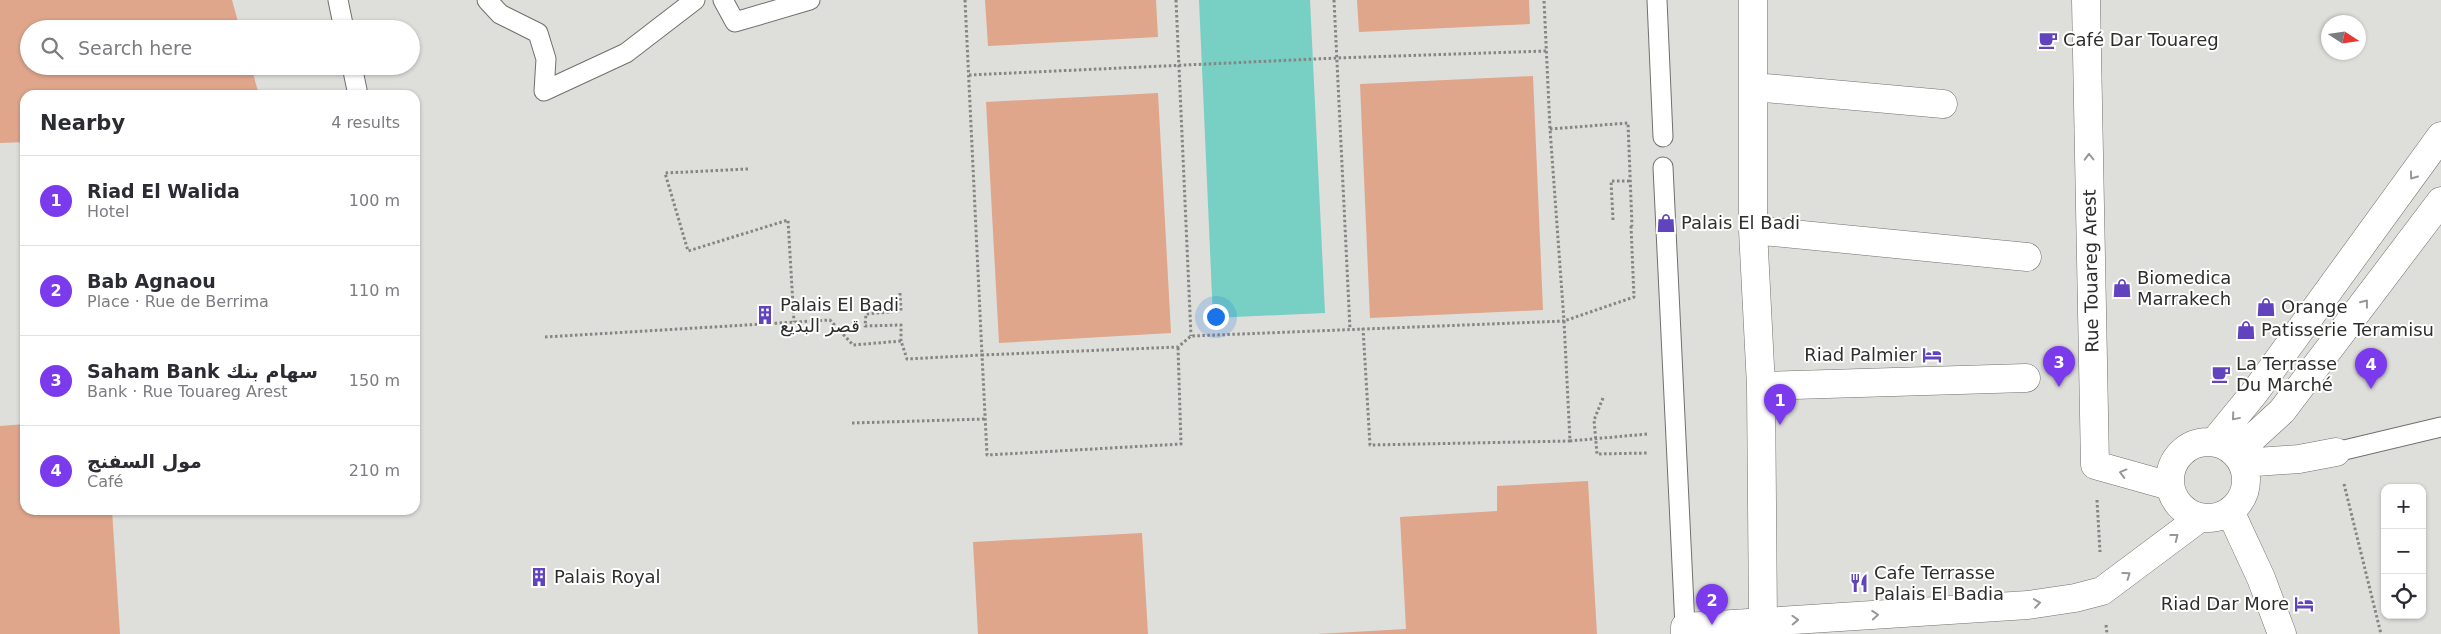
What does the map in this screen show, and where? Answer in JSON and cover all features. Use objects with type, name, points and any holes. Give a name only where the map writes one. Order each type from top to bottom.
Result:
[{"type":"street","points":[[1752,0],[1754,230],[1761,386],[1763,621]]},
{"type":"street","name":"Rue Touareg Arest","points":[[2086,0],[2095,465],[2170,486]]},
{"type":"street","points":[[1754,87],[1943,104]]},
{"type":"street","points":[[2336,452],[2299,459],[2235,460],[2202,442],[2190,446],[2181,452],[2174,462],[2170,473],[2170,486],[2173,495],[2186,512],[2201,517],[2211,518],[2230,511],[2238,503],[2235,460],[2256,392],[2441,136]]},
{"type":"street","points":[[2235,460],[2282,411],[2441,201]]},
{"type":"street","points":[[1754,230],[2027,257]]},
{"type":"street","points":[[1761,386],[2026,378]]},
{"type":"street","points":[[2230,511],[2260,578],[2282,634]]},
{"type":"street","points":[[1685,631],[1763,621],[2028,605],[2074,598],[2102,591],[2201,517]]},
{"type":"lane","points":[[338,0],[342,20]]},
{"type":"lane","points":[[486,0],[500,14],[538,32],[546,60],[544,91],[626,53],[695,0]]},
{"type":"lane","points":[[723,0],[735,22],[810,0]]},
{"type":"lane","points":[[1658,0],[1663,137]]},
{"type":"lane","points":[[354,75],[357,90]]},
{"type":"lane","points":[[1663,167],[1685,631]]},
{"type":"lane","points":[[2336,452],[2441,427]]},
{"type":"path","points":[[965,0],[987,455],[1181,444],[1178,347]]},
{"type":"path","points":[[1176,0],[1191,336]]},
{"type":"path","points":[[1334,0],[1350,328]]},
{"type":"path","points":[[1544,0],[1550,129],[1564,321],[1570,441]]},
{"type":"path","points":[[969,75],[1337,58],[1547,51]]},
{"type":"path","points":[[900,293],[901,311],[866,314],[865,326],[902,325],[901,341],[907,359],[1178,347],[1191,336],[1350,328],[1564,321],[1634,297],[1628,123],[1550,129]]},
{"type":"path","points":[[748,169],[665,173],[688,250],[788,220],[794,322]]},
{"type":"path","points":[[1613,220],[1611,181],[1630,181]]},
{"type":"path","points":[[1631,226],[1666,224]]},
{"type":"path","points":[[546,337],[830,320],[853,345],[901,341]]},
{"type":"path","points":[[1363,328],[1370,445],[1570,441],[1652,434]]},
{"type":"path","points":[[1603,398],[1594,420],[1597,454],[1654,453]]},
{"type":"path","points":[[852,423],[985,419]]},
{"type":"path","points":[[2336,452],[2381,634]]},
{"type":"shaded area","points":[[0,0],[232,0],[238,20],[20,20],[20,75],[253,75],[258,90],[20,90],[20,142],[0,143]]},
{"type":"shaded area","points":[[985,0],[1156,0],[1158,37],[988,46]]},
{"type":"shaded area","points":[[1357,0],[1529,0],[1530,24],[1359,32]]},
{"type":"shaded area","points":[[1533,76],[1543,310],[1370,318],[1360,84]]},
{"type":"shaded area","points":[[1158,93],[1171,333],[999,343],[986,102]]},
{"type":"shaded area","points":[[20,424],[20,515],[112,515],[120,634],[0,634],[0,426]]},
{"type":"shaded area","points":[[1588,481],[1597,634],[1317,634],[1406,629],[1400,517],[1497,511],[1497,486]]},
{"type":"shaded area","points":[[1142,533],[1148,634],[978,634],[973,542]]},
{"type":"water","points":[[1199,0],[1310,0],[1325,313],[1213,318]]},
{"type":"place","name":"Café Dar Touareg","points":[[2048,40]]},
{"type":"place","name":"Palais El Badi","points":[[1666,223]]},
{"type":"place","name":"Biomedica Marrakech","points":[[2122,288]]},
{"type":"place","name":"Orange","points":[[2266,307]]},
{"type":"place","name":"Palais El Badi قصر البديع","points":[[765,315]]},
{"type":"place","name":"Patisserie Teramisu","points":[[2246,330]]},
{"type":"place","name":"Riad Palmier","points":[[1932,355]]},
{"type":"place","name":"La Terrasse Du Marché","points":[[2221,374]]},
{"type":"place","name":"Saham Bank سهام بنك","points":[[2059,387]]},
{"type":"place","name":"مول السفنج","points":[[2371,389]]},
{"type":"place","name":"Riad El Walida","points":[[1780,425]]},
{"type":"place","name":"Palais Royal","points":[[539,577]]},
{"type":"place","name":"Cafe Terrasse Palais El Badia","points":[[1859,583]]},
{"type":"place","name":"Riad Dar More","points":[[2304,604]]},
{"type":"place","name":"Bab Agnaou","points":[[1712,625]]}]
